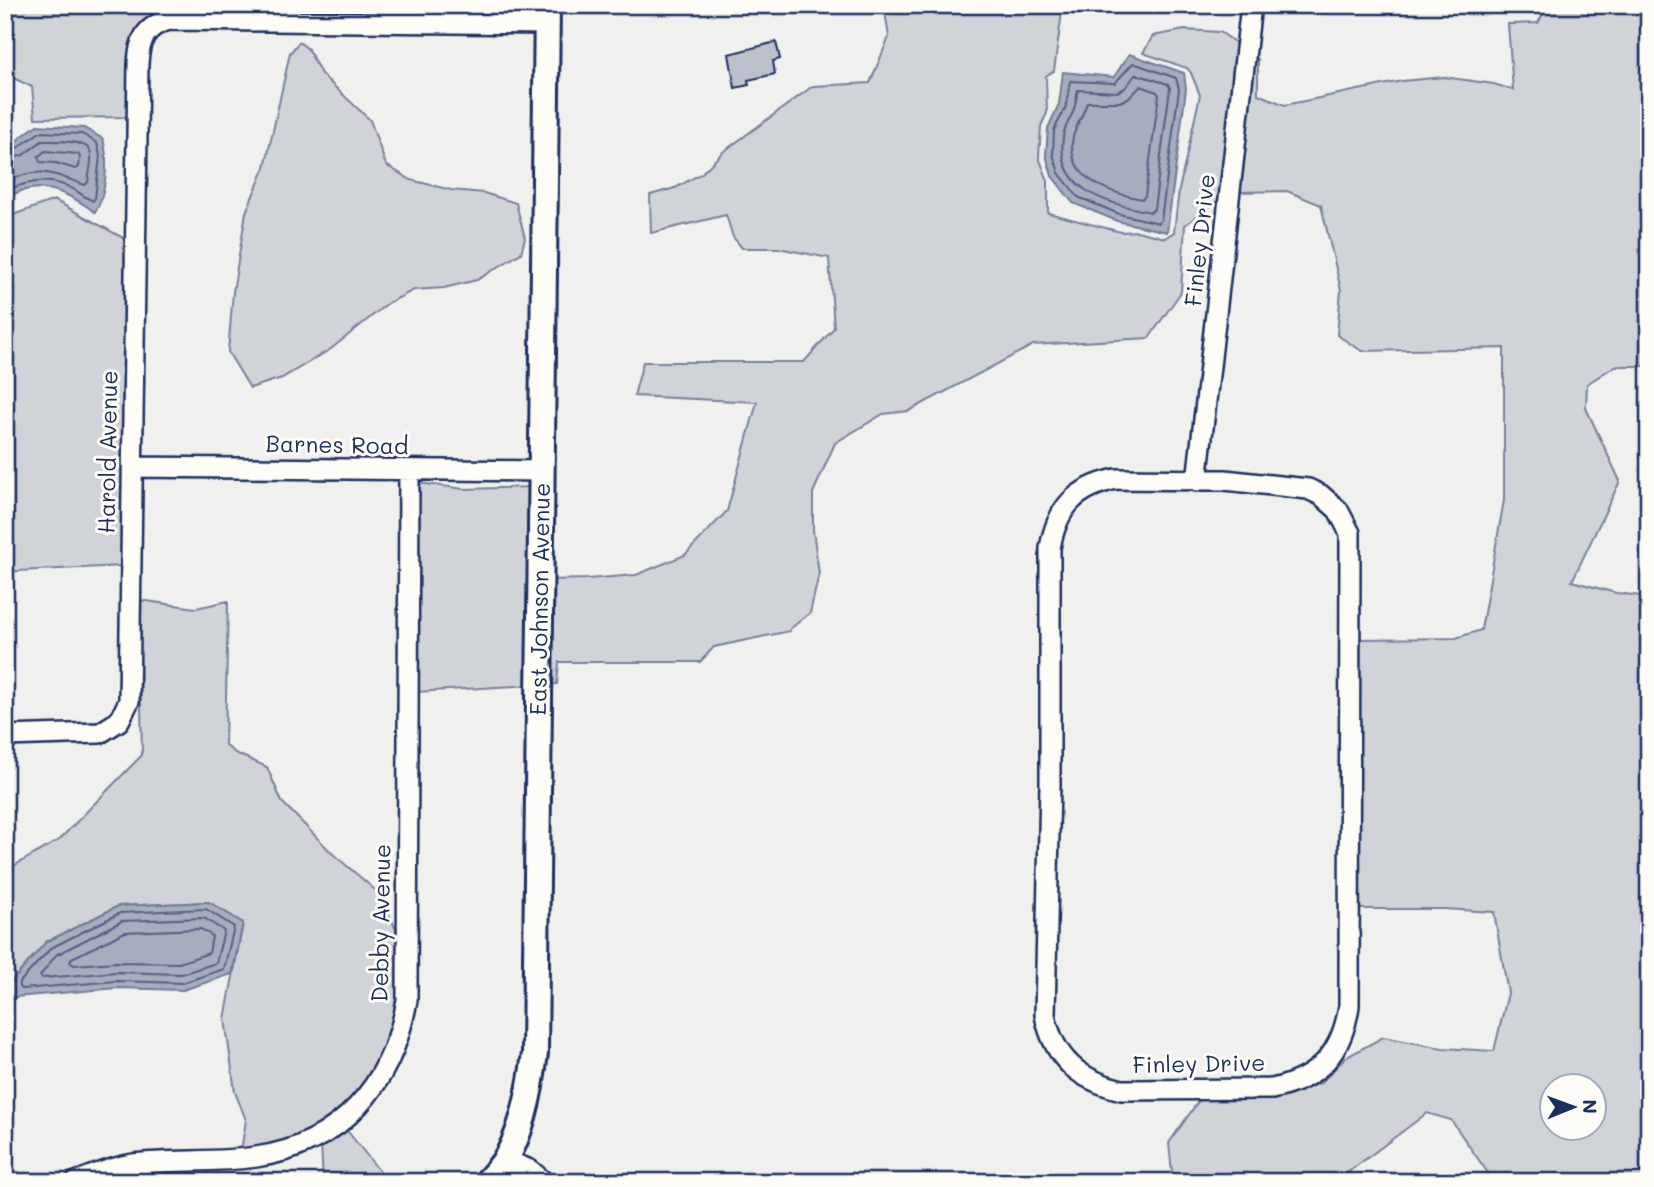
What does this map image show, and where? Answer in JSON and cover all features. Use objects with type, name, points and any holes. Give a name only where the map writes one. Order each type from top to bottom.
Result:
[{"type":"main road","name":"East Johnson Avenue","points":[[487,1182],[505,1160],[526,1107],[535,1053],[547,15]]},
{"type":"street","name":"Finley Drive","points":[[1197,481],[1251,5]]},
{"type":"street","name":"Harold Avenue","points":[[5,736],[100,733],[119,721],[129,701],[138,47],[142,38],[158,23],[169,20],[547,15]]},
{"type":"street","name":"Barnes Road","points":[[133,467],[541,471]]},
{"type":"street","name":"Debby Avenue","points":[[76,1182],[131,1164],[254,1158],[299,1146],[321,1136],[341,1122],[374,1088],[386,1068],[396,1046],[407,1000],[409,471]]},
{"type":"street","name":"Finley Drive","points":[[1116,479],[1197,481],[1226,480],[1308,489],[1321,495],[1338,510],[1350,533],[1349,1006],[1346,1026],[1332,1055],[1305,1078],[1288,1086],[1272,1089],[1122,1090],[1091,1081],[1071,1066],[1055,1045],[1045,1015],[1050,784],[1050,548],[1060,515],[1077,496],[1090,487],[1116,479]]},
{"type":"street","points":[[505,1160],[530,1170],[544,1182]]},
{"type":"shaded area","points":[[5,5],[363,5],[363,15],[217,11],[134,36],[130,47],[129,117],[35,118],[32,87],[5,74]]},
{"type":"shaded area","points":[[555,5],[832,5],[555,8]]},
{"type":"shaded area","points":[[884,5],[1063,5],[1054,71],[1046,76],[1047,113],[1041,126],[1039,157],[1048,181],[1048,213],[1121,232],[1137,231],[1165,238],[1174,232],[1179,190],[1200,95],[1187,68],[1143,53],[1153,36],[1185,30],[1220,32],[1239,45],[1221,198],[1185,225],[1181,292],[1149,338],[1033,345],[909,411],[883,414],[835,443],[813,493],[813,530],[819,574],[810,613],[790,631],[714,647],[700,662],[559,662],[557,684],[547,685],[548,580],[636,575],[685,555],[727,511],[757,402],[634,396],[643,362],[804,362],[834,328],[829,258],[778,248],[742,248],[733,237],[726,215],[651,233],[650,195],[675,188],[702,173],[723,152],[813,86],[870,83],[889,37]]},
{"type":"shaded area","points":[[1548,5],[1649,5],[1649,366],[1615,366],[1587,384],[1586,408],[1620,481],[1572,581],[1616,593],[1649,597],[1649,1182],[1488,1182],[1492,1179],[1451,1120],[1427,1113],[1335,1182],[1173,1182],[1169,1143],[1202,1096],[1298,1089],[1321,1083],[1345,1058],[1383,1037],[1442,1048],[1494,1051],[1508,993],[1494,912],[1358,909],[1359,639],[1456,638],[1481,630],[1504,500],[1504,348],[1362,351],[1337,335],[1341,290],[1321,205],[1287,191],[1238,192],[1254,56],[1258,59],[1258,94],[1285,105],[1402,81],[1444,77],[1494,84],[1513,90],[1508,24],[1538,23]]},
{"type":"shaded area","points":[[299,42],[308,49],[321,74],[370,120],[386,165],[411,180],[451,190],[484,193],[516,203],[525,238],[521,253],[477,280],[444,288],[414,290],[388,303],[331,349],[282,378],[250,388],[228,352],[233,292],[246,212],[265,167],[290,53]]},
{"type":"shaded area","points":[[54,200],[127,240],[123,566],[17,571],[5,574],[5,218]]},
{"type":"shaded area","points":[[419,483],[464,489],[532,487],[531,685],[416,692]]},
{"type":"shaded area","points":[[139,600],[196,608],[228,601],[225,745],[235,753],[267,767],[282,802],[333,854],[380,894],[399,936],[399,1000],[388,1044],[367,1084],[335,1117],[296,1140],[241,1151],[246,1120],[235,1092],[225,1019],[243,923],[208,902],[118,906],[46,942],[5,989],[5,871],[59,840],[142,755]]},
{"type":"shaded area","points":[[345,1128],[388,1182],[323,1182],[321,1144]]},
{"type":"water","points":[[1129,54],[1184,73],[1186,89],[1167,232],[1117,221],[1073,203],[1052,176],[1046,155],[1048,128],[1059,104],[1063,72],[1114,77]]},
{"type":"water","points":[[37,125],[84,128],[103,139],[105,177],[102,197],[95,212],[63,193],[40,188],[17,192],[5,199],[5,146]]},
{"type":"water","points":[[209,902],[243,923],[232,974],[183,990],[117,988],[5,998],[5,989],[46,942],[118,906]]},
{"type":"building","points":[[776,42],[780,59],[773,61],[775,74],[748,80],[749,85],[735,88],[729,54]]}]
